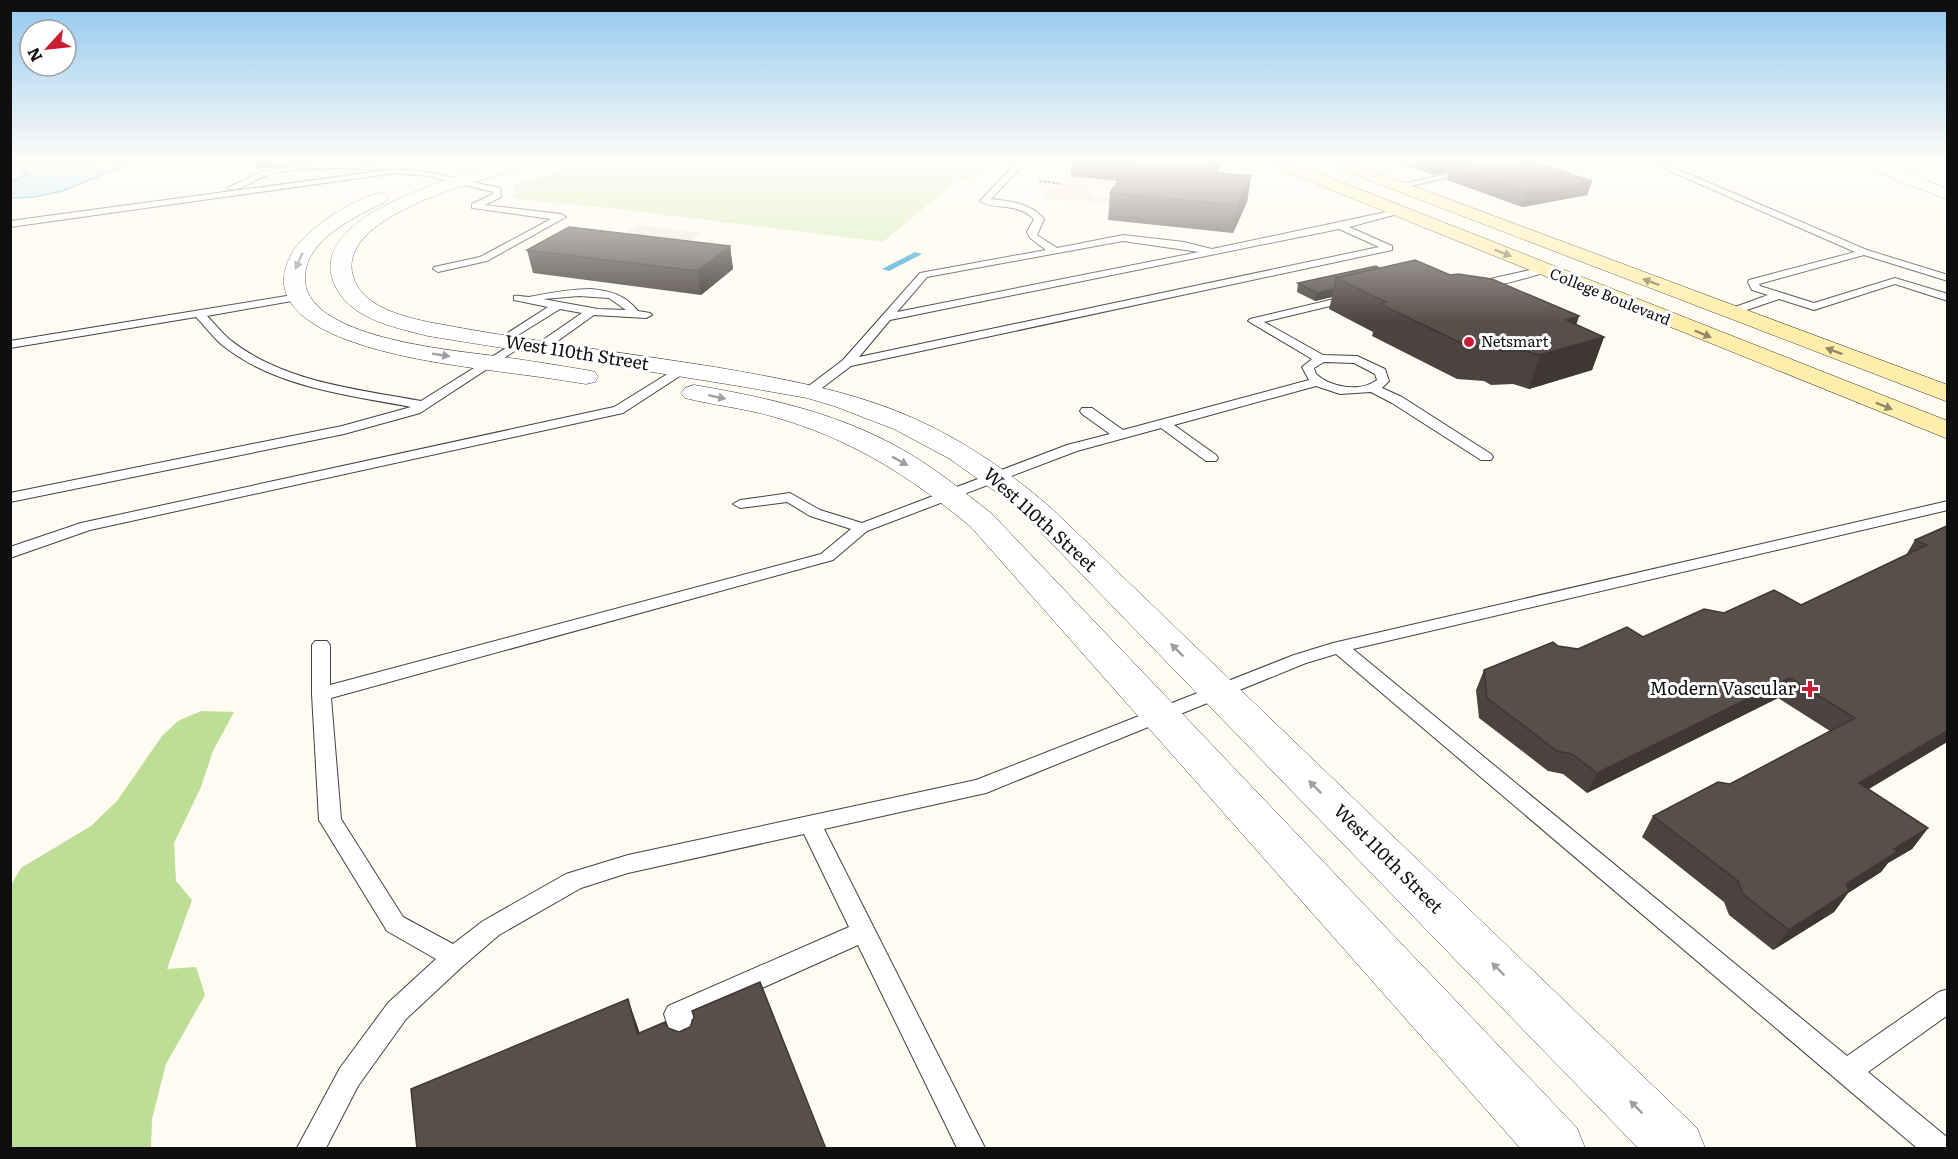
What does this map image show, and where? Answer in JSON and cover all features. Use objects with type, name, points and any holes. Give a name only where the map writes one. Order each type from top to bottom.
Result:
[{"type":"main road","name":"College Boulevard","points":[[1408,215],[1947,431]]},
{"type":"main road","name":"College Boulevard","points":[[1475,215],[1947,394]]},
{"type":"street","name":"West 110th Street","points":[[346,215],[326,228],[308,245],[296,264],[294,275],[299,297],[317,316],[347,333],[413,350],[514,348],[682,369],[810,391],[846,400],[918,429],[959,451],[999,478],[1038,513],[1219,691],[1677,1149]]},
{"type":"street","name":"West 110th Street","points":[[382,215],[364,226],[346,246],[342,255],[340,266],[343,283],[350,294],[362,304],[388,316],[437,330],[514,348],[655,387],[707,395],[799,416],[836,429],[915,469],[950,494],[981,520],[1557,1149]]},
{"type":"lane","points":[[10,224],[75,215]]},
{"type":"lane","points":[[438,269],[483,259],[561,217],[546,215]]},
{"type":"lane","points":[[1035,215],[1039,219],[1032,232],[1033,236],[1056,251]]},
{"type":"lane","points":[[885,318],[1387,215]]},
{"type":"lane","points":[[1778,215],[1864,252],[1947,278]]},
{"type":"lane","points":[[847,363],[1389,248],[1340,226]]},
{"type":"lane","points":[[810,391],[847,363],[924,275],[1123,238],[1185,245],[1212,252]]},
{"type":"lane","points":[[1864,252],[1753,282],[1756,288],[1814,308],[1895,281],[1947,298]]},
{"type":"lane","points":[[1461,284],[1497,282],[1543,270]]},
{"type":"lane","points":[[634,314],[621,299],[614,296],[575,292],[521,299],[592,311],[646,315]]},
{"type":"lane","points":[[1321,359],[1254,321],[1364,294]]},
{"type":"lane","points":[[1731,312],[1777,296]]},
{"type":"lane","points":[[10,345],[299,297]]},
{"type":"lane","points":[[514,348],[557,306]]},
{"type":"lane","points":[[10,498],[393,418],[423,405],[514,348],[592,311]]},
{"type":"lane","points":[[200,315],[225,341],[268,368],[316,384],[423,405]]},
{"type":"lane","points":[[1344,358],[1374,367],[1384,376],[1381,385],[1374,389],[1356,391],[1342,390],[1317,382],[1308,372],[1308,367],[1321,359],[1344,358]]},
{"type":"lane","points":[[10,553],[86,526],[618,410],[682,369]]},
{"type":"lane","points":[[321,694],[827,557],[862,528],[999,478],[1072,448],[1317,382]]},
{"type":"lane","points":[[1374,389],[1397,400],[1486,457]]},
{"type":"lane","points":[[1088,411],[1121,435]]},
{"type":"lane","points":[[1164,424],[1211,458]]},
{"type":"lane","points":[[740,504],[790,497],[815,513],[862,528]]},
{"type":"lane","points":[[311,1149],[349,1077],[397,1011],[455,957],[491,928],[574,881],[628,864],[979,788],[1219,691],[1339,647],[1947,505]]},
{"type":"lane","points":[[321,645],[321,694],[330,819],[395,924],[455,957]]},
{"type":"lane","points":[[1339,647],[1938,1149]]},
{"type":"lane","points":[[810,823],[971,1149]]},
{"type":"lane","points":[[691,1059],[677,1014],[864,932]]},
{"type":"lane","points":[[1845,1072],[1947,1000]]},
{"type":"green space","points":[[667,215],[915,215],[883,242]]},
{"type":"green space","points":[[201,711],[234,712],[213,751],[201,787],[174,843],[176,881],[192,900],[167,969],[196,967],[205,995],[166,1064],[152,1119],[151,1148],[11,1148],[11,885],[21,868],[91,826],[117,801],[162,736],[178,721]]},
{"type":"shaded area","points":[[638,225],[702,233],[680,247],[614,239]]},
{"type":"building","points":[[569,227],[730,246],[697,271],[527,250]]},
{"type":"building","points":[[1415,260],[1450,275],[1492,279],[1579,316],[1566,320],[1604,337],[1540,355],[1524,351],[1502,351],[1495,347],[1467,346],[1380,304],[1386,302],[1336,278]]},
{"type":"building","points":[[1376,266],[1379,268],[1336,278],[1334,289],[1317,293],[1298,283]]},
{"type":"building","points":[[1947,526],[1947,731],[1859,783],[1928,828],[1894,849],[1897,852],[1846,884],[1849,891],[1789,930],[1743,894],[1738,881],[1653,816],[1718,782],[1730,784],[1855,718],[1790,678],[1597,773],[1572,754],[1557,751],[1487,698],[1484,670],[1553,642],[1558,646],[1578,649],[1627,627],[1643,637],[1704,609],[1724,613],[1774,590],[1801,605],[1927,545],[1915,540]]},
{"type":"building","points":[[760,982],[826,1149],[417,1149],[411,1089],[628,999],[637,1034],[665,1022],[668,1028],[679,1032],[690,1027],[694,1017],[692,1011]]},
{"type":"waterway","points":[[886,269],[918,254]]},
{"type":"place","name":"Netsmart","points":[[1469,342]]},
{"type":"place","name":"Modern Vascular","points":[[1810,689]]}]
